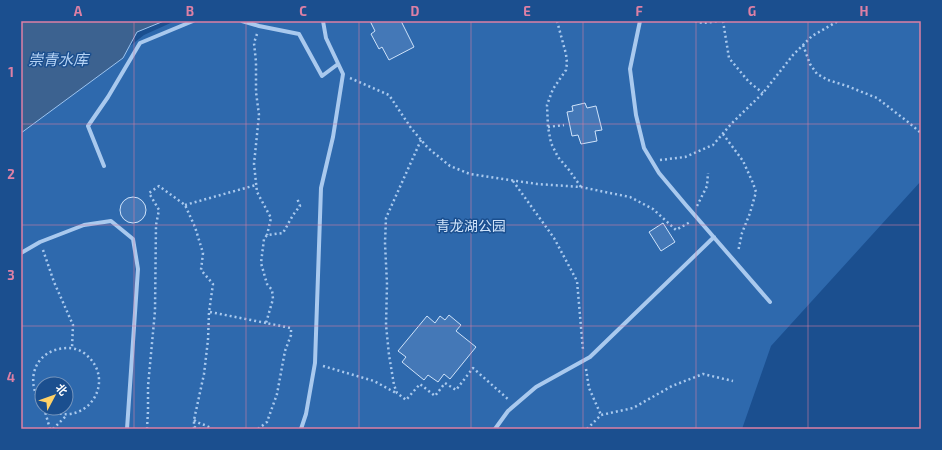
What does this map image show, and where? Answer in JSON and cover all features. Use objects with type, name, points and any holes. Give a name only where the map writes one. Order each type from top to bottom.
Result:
[{"type":"street","points":[[104,166],[88,126],[108,96],[140,42],[193,21]]},
{"type":"street","points":[[242,21],[299,34],[322,76],[338,64]]},
{"type":"street","points":[[301,429],[306,414],[315,363],[321,188],[333,137],[342,74],[326,38],[323,21]]},
{"type":"street","points":[[640,21],[630,69],[636,115],[644,148],[659,173],[770,302]]},
{"type":"street","points":[[21,253],[40,242],[84,225],[111,221],[133,239],[138,269],[127,429]]},
{"type":"street","points":[[495,429],[508,412],[536,387],[590,357],[714,237]]},
{"type":"path","points":[[557,21],[567,63],[566,70],[553,89],[547,105],[548,127],[551,143],[558,157],[581,187]]},
{"type":"path","points":[[696,21],[702,23],[721,21],[729,58],[748,82],[763,93]]},
{"type":"path","points":[[652,161],[685,157],[713,145],[763,93],[793,55],[812,36],[838,21]]},
{"type":"path","points":[[259,26],[254,43],[256,62],[256,92],[259,115],[254,164],[257,192],[271,218],[264,240],[261,263],[267,284],[272,290],[273,300],[266,323]]},
{"type":"path","points":[[803,45],[810,64],[817,74],[828,80],[877,98],[921,133]]},
{"type":"path","points":[[342,74],[389,95],[421,140],[428,148],[450,166],[470,174],[538,184],[581,187],[630,197],[653,209],[676,230],[697,218]]},
{"type":"path","points":[[548,127],[564,125]]},
{"type":"path","points":[[723,134],[742,161],[756,192],[750,214],[742,233],[737,264]]},
{"type":"path","points":[[397,393],[394,386],[386,325],[386,218],[421,140]]},
{"type":"path","points":[[694,214],[707,186],[708,173]]},
{"type":"path","points":[[513,180],[554,238],[578,282],[584,360],[589,388],[601,415]]},
{"type":"path","points":[[185,206],[256,185]]},
{"type":"path","points":[[147,429],[148,386],[155,312],[156,225],[159,210],[149,193],[159,186],[185,206],[195,227],[203,253],[201,270],[213,284],[204,374],[193,428],[204,429]]},
{"type":"path","points":[[267,234],[283,233],[300,206],[297,198]]},
{"type":"path","points":[[40,242],[54,282],[73,325],[72,348]]},
{"type":"path","points":[[210,312],[291,328],[277,394],[267,422],[258,429]]},
{"type":"path","points":[[34,390],[32,377],[42,358],[51,351],[61,348],[72,348],[82,352],[91,358],[97,368],[99,389],[94,399],[87,407],[74,414]]},
{"type":"path","points":[[315,363],[374,381],[397,393],[406,400],[420,384],[435,396],[446,383],[456,390],[473,368],[515,405]]},
{"type":"path","points":[[587,429],[601,415],[633,408],[672,386],[703,374],[733,381]]},
{"type":"path","points":[[48,416],[52,429],[66,416]]},
{"type":"path","points":[[194,420],[199,424],[206,424],[212,429]]},
{"type":"green space","name":"青龙湖公园","points":[[175,21],[921,21],[921,181],[771,346],[742,429],[21,429],[21,129],[144,35]]},
{"type":"water","name":"崇青水库","points":[[21,21],[164,21],[137,32],[123,58],[21,133]]},
{"type":"building","points":[[370,21],[401,21],[414,47],[389,60],[382,47],[379,49],[371,34],[375,31]]},
{"type":"building","points":[[585,103],[587,108],[596,106],[602,130],[595,131],[597,141],[581,144],[578,135],[572,136],[567,112],[573,111],[572,106]]},
{"type":"building","points":[[133,197],[142,201],[146,210],[142,219],[133,223],[124,219],[120,210],[124,201]]},
{"type":"building","points":[[663,223],[675,242],[661,251],[649,232]]},
{"type":"building","points":[[449,315],[461,325],[456,331],[476,347],[450,379],[444,374],[438,382],[428,375],[424,380],[402,362],[406,357],[398,351],[427,316],[435,323],[440,316],[445,320]]}]
